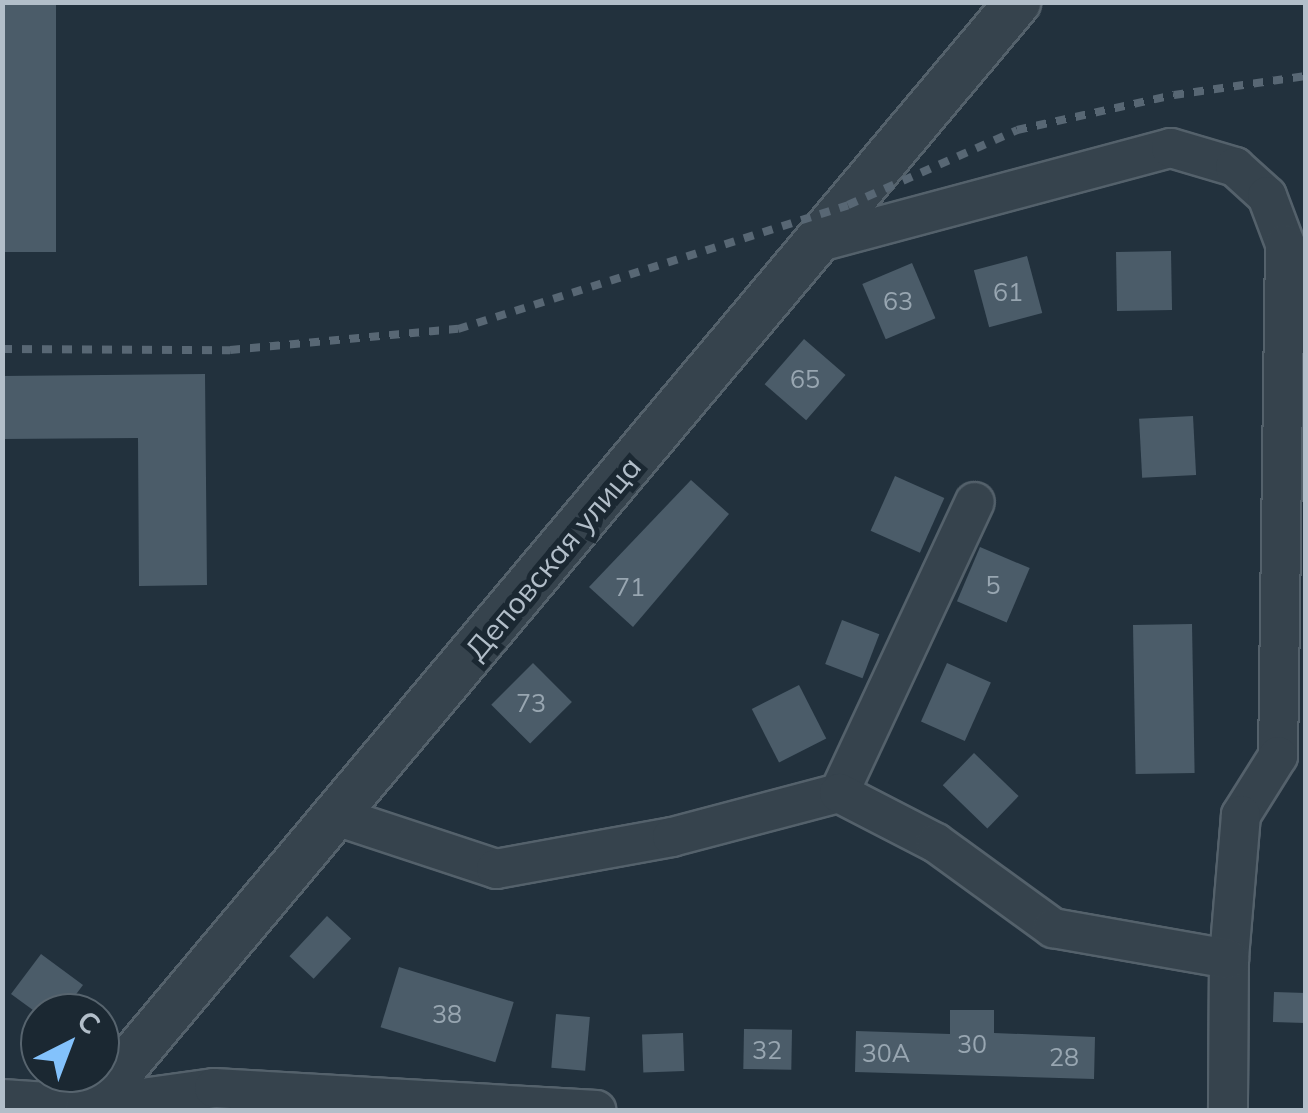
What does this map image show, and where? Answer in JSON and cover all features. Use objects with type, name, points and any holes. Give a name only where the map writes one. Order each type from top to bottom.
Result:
[{"type":"street","name":"Деповская улица","points":[[90,1108],[1017,2]]},
{"type":"street","points":[[816,243],[1171,148],[1235,167],[1267,196],[1285,244],[1278,756],[1241,816],[1229,958],[1228,1110]]},
{"type":"street","points":[[839,793],[976,502]]},
{"type":"street","points":[[336,816],[496,869],[672,838],[839,793],[936,843],[1053,928],[1229,958]]},
{"type":"street","points":[[2,1099],[90,1108],[214,1088],[340,1103],[596,1110]]},
{"type":"building","points":[[2,2],[56,2],[56,252],[2,252]]},
{"type":"building","points":[[1171,251],[1172,310],[1117,311],[1116,252]]},
{"type":"building","points":[[1027,256],[1042,313],[989,327],[974,270]]},
{"type":"building","points":[[912,263],[935,318],[886,339],[862,284]]},
{"type":"building","points":[[804,339],[846,375],[806,420],[765,384]]},
{"type":"building","points":[[205,374],[207,585],[139,586],[138,438],[2,439],[2,376]]},
{"type":"building","points":[[1193,416],[1196,475],[1142,478],[1139,419]]},
{"type":"building","points":[[895,476],[944,498],[920,553],[871,531]]},
{"type":"building","points":[[691,480],[729,514],[633,627],[589,587]]},
{"type":"building","points":[[980,547],[1030,568],[1007,622],[957,601]]},
{"type":"building","points":[[842,620],[879,634],[862,678],[825,664]]},
{"type":"building","points":[[1192,624],[1195,773],[1136,774],[1133,625]]},
{"type":"building","points":[[533,663],[572,702],[530,744],[491,705]]},
{"type":"building","points":[[947,663],[991,683],[965,741],[921,721]]},
{"type":"building","points":[[799,685],[826,738],[779,763],[752,709]]},
{"type":"building","points":[[974,753],[1019,796],[987,828],[943,785]]},
{"type":"building","points":[[327,916],[351,939],[314,979],[289,956]]},
{"type":"building","points":[[41,954],[83,985],[77,993],[20,993],[20,1001],[11,994]]},
{"type":"building","points":[[399,967],[514,1002],[495,1062],[381,1027]]},
{"type":"building","points":[[1274,992],[1306,993],[1305,1023],[1273,1022]]},
{"type":"building","points":[[950,1010],[994,1010],[994,1033],[1095,1037],[1094,1079],[855,1072],[856,1031],[950,1034]]},
{"type":"building","points":[[556,1014],[590,1017],[585,1071],[551,1068]]},
{"type":"building","points":[[744,1029],[792,1030],[791,1070],[743,1069]]},
{"type":"building","points":[[683,1033],[684,1071],[643,1072],[642,1034]]},
{"type":"railway","points":[[2,349],[230,350],[458,329],[848,205],[1017,130],[1174,95],[1306,76]]}]
